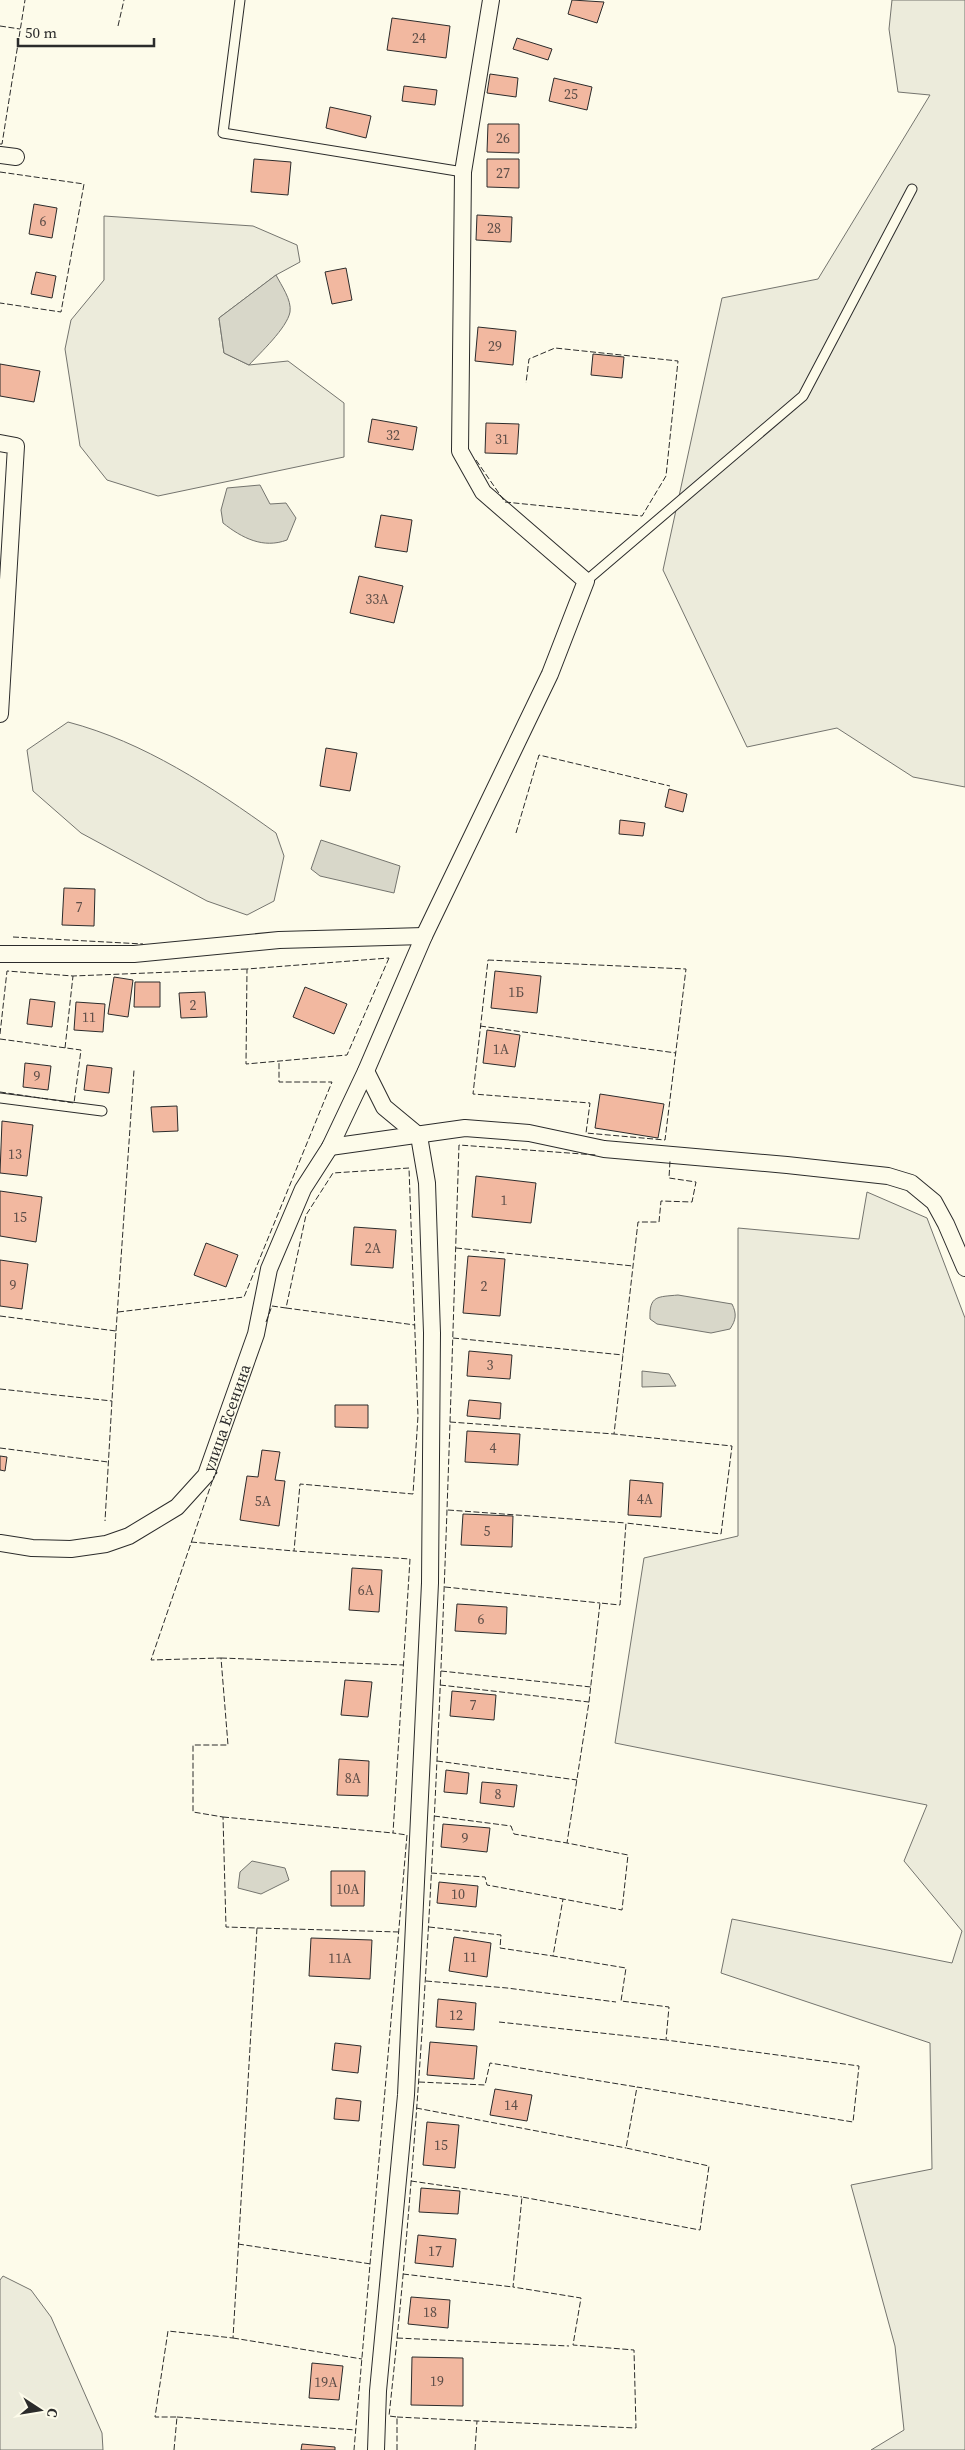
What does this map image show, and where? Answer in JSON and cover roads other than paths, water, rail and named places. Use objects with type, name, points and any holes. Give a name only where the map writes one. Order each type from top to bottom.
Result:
[{"type":"street","points":[[491,0],[463,172],[460,451],[483,492],[586,581]]},
{"type":"street","points":[[0,714],[8,445]]},
{"type":"street","name":"улица Есенина","points":[[0,1543],[32,1548],[70,1549],[106,1544],[129,1536],[177,1507],[206,1474],[256,1334],[269,1269],[303,1189],[330,1148],[366,1071],[424,936],[550,674],[586,581]]},
{"type":"street","points":[[0,954],[134,954],[279,940],[424,936]]},
{"type":"street","points":[[366,1071],[384,1107],[418,1136],[427,1183],[432,1334],[430,1583],[406,2095],[378,2391],[376,2450]]},
{"type":"street","points":[[330,1148],[465,1128],[529,1132],[604,1149],[888,1176],[911,1183],[934,1202],[946,1224],[965,1268]]},
{"type":"lane","points":[[240,0],[223,133],[463,172]]},
{"type":"lane","points":[[586,581],[802,396],[912,190]]},
{"type":"lane","points":[[0,1098],[102,1111]]}]
